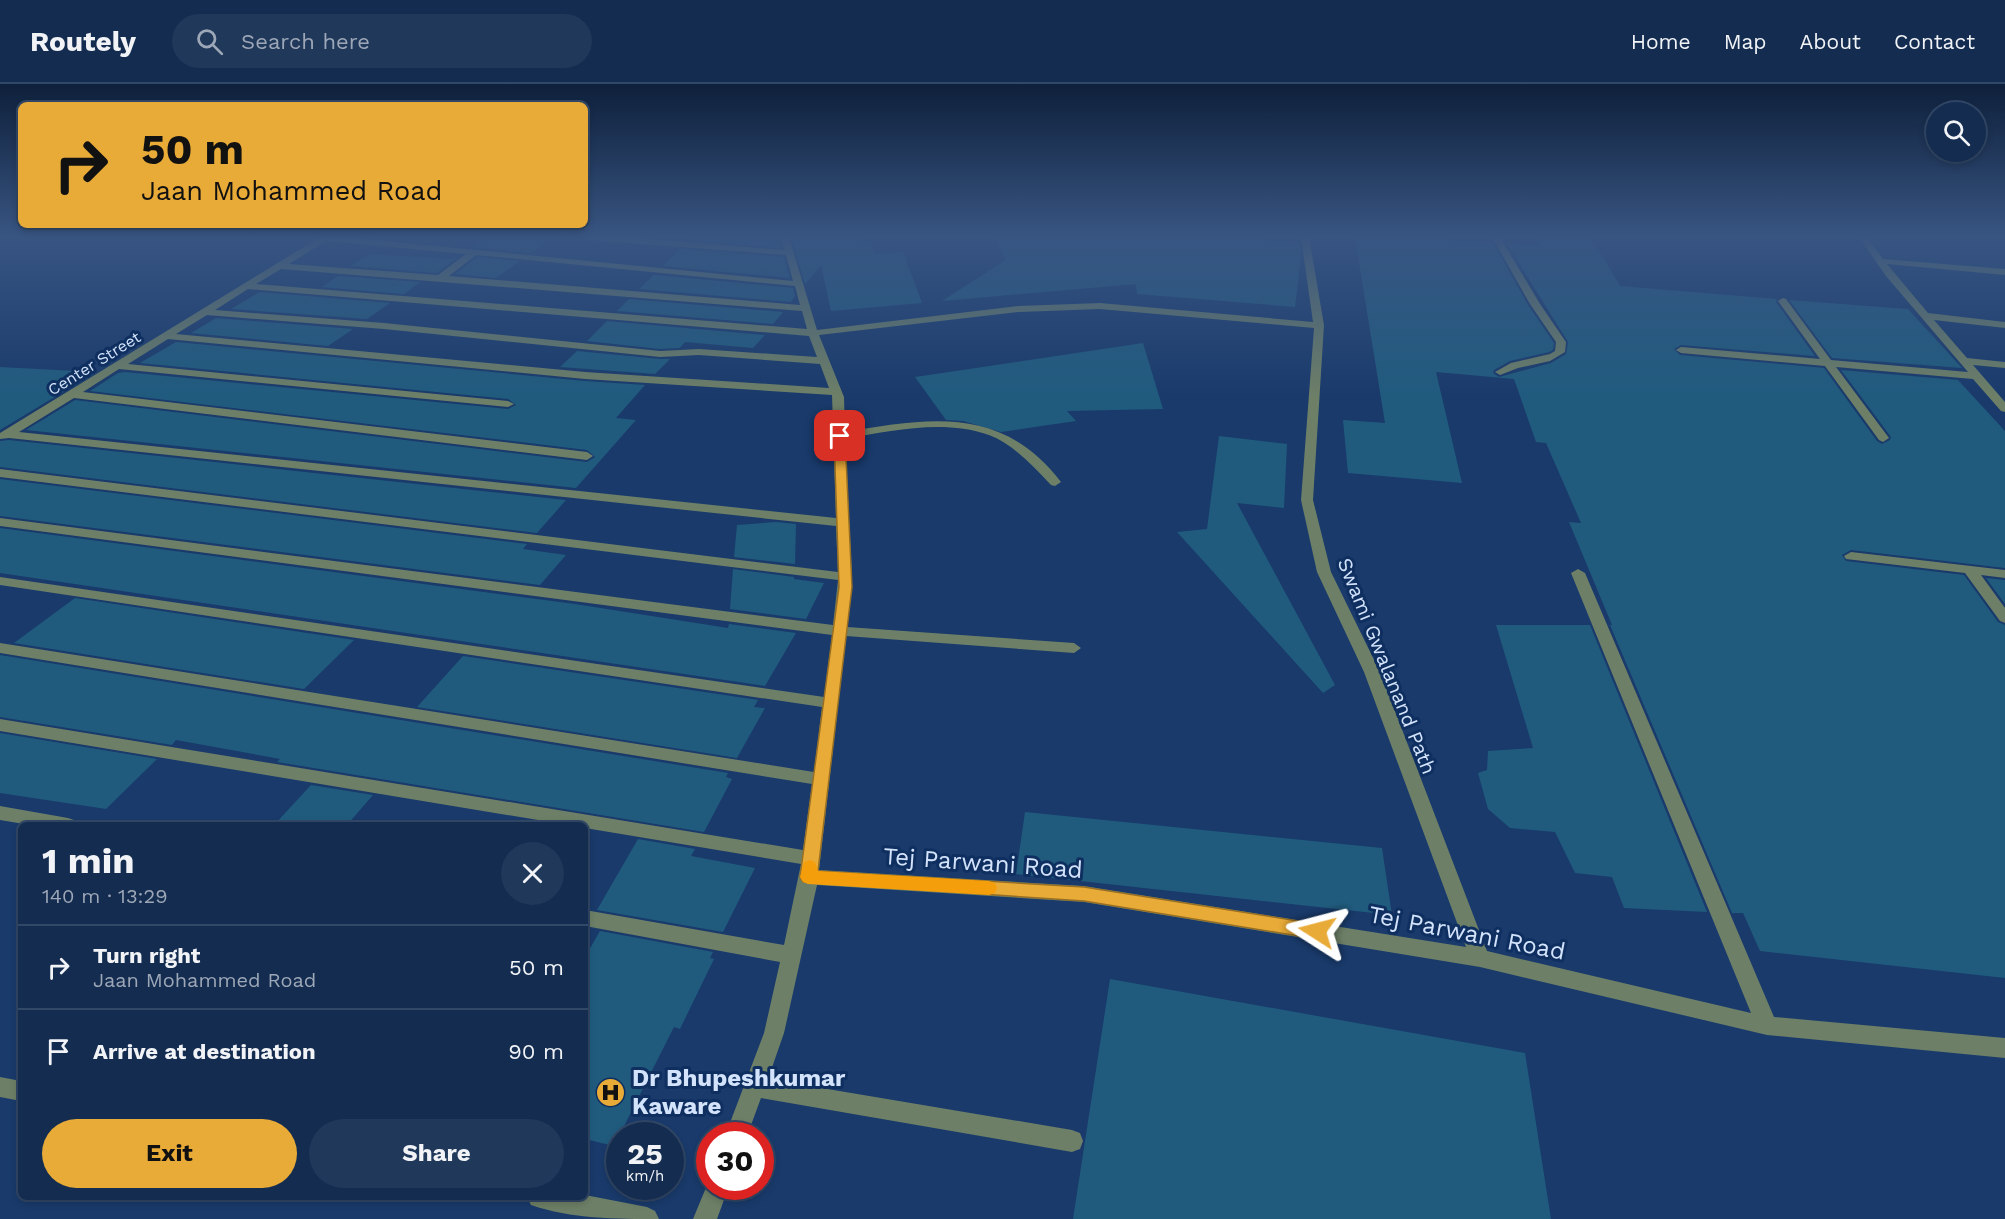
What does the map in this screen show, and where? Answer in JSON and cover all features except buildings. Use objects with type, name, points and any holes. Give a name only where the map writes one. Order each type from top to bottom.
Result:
[{"type":"street","name":"Center Street","points":[[4,436],[241,290]]},
{"type":"street","points":[[295,290],[813,333],[1019,309],[1100,306],[1319,325]]},
{"type":"street","points":[[586,290],[806,308]]},
{"type":"street","points":[[741,1122],[774,1033],[809,868],[845,587],[840,436],[836,392],[813,333],[800,290]]},
{"type":"street","name":"Swami Gwalanand Path","points":[[1313,290],[1319,325],[1307,500],[1324,572],[1372,672],[1480,958]]},
{"type":"street","points":[[1500,372],[1510,366],[1552,358],[1560,352],[1561,342],[1527,290]]},
{"type":"street","points":[[1904,290],[2005,409]]},
{"type":"street","points":[[1783,301],[1883,438]]},
{"type":"street","points":[[206,312],[384,326],[660,354],[699,352],[824,361]]},
{"type":"street","points":[[1925,316],[2005,325]]},
{"type":"street","points":[[167,336],[551,374],[709,387],[836,392]]},
{"type":"street","points":[[1681,350],[1976,376]]},
{"type":"street","points":[[1963,361],[2005,365]]},
{"type":"street","points":[[118,366],[508,404]]},
{"type":"street","points":[[72,394],[587,456]]},
{"type":"street","points":[[840,436],[913,424],[952,424],[994,433],[1030,456],[1055,482]]},
{"type":"street","points":[[4,436],[843,523]]},
{"type":"street","points":[[0,473],[844,577]]},
{"type":"street","points":[[0,522],[840,631],[1074,648]]},
{"type":"street","points":[[1851,556],[2005,573]]},
{"type":"street","points":[[1969,569],[2005,618]]},
{"type":"street","points":[[1578,573],[1767,1026]]},
{"type":"street","points":[[0,581],[830,704]]},
{"type":"street","points":[[0,648],[821,779]]},
{"type":"street","name":"Tej Parwani Road","points":[[0,725],[549,822]]},
{"type":"street","points":[[0,813],[51,822]]},
{"type":"street","name":"Tej Parwani Road","points":[[588,829],[809,868],[1084,894],[1480,958],[1767,1026],[2005,1048]]},
{"type":"street","points":[[588,919],[791,955]]},
{"type":"street","points":[[0,1087],[18,1090]]},
{"type":"street","points":[[755,1087],[1072,1141]]},
{"type":"street","points":[[554,1200],[647,1219]]},
{"type":"street","points":[[705,1219],[712,1200]]},
{"type":"slow traffic","points":[[810,867],[808,877],[989,888]]},
{"type":"place","name":"Dr Bhupeshkumar Kaware","points":[[611,1092]]},
{"type":"route","points":[[840,436],[845,587],[808,877],[1084,894],[1317,931]]}]
